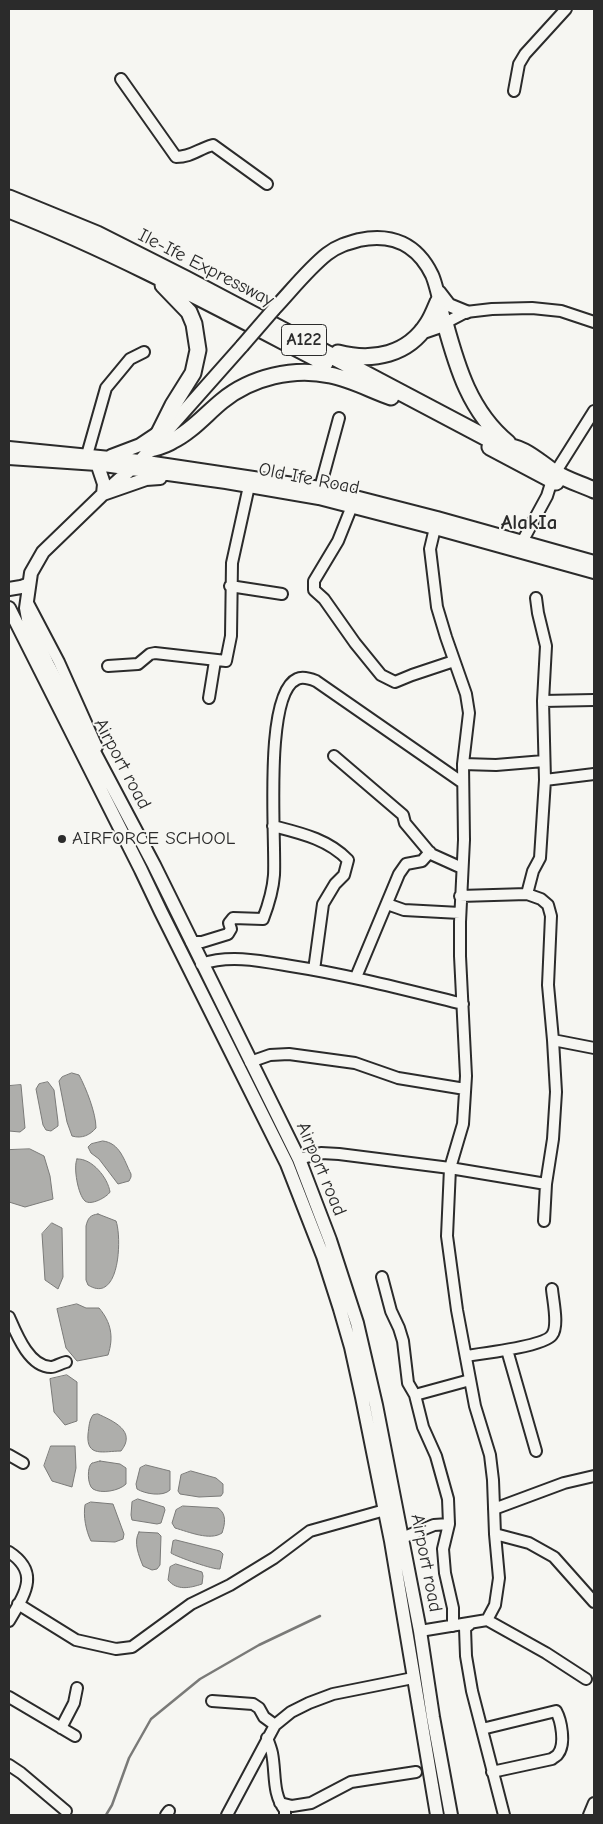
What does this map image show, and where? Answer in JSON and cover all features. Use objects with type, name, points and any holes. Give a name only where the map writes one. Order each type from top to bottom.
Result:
[{"type":"highway","name":"Ile-Ife Expressway","points":[[9,198],[97,234],[305,341],[502,446],[511,445],[542,462],[554,476],[594,490]]},
{"type":"highway","name":"Ile-Ife Expressway","points":[[9,210],[55,228],[131,263],[391,397],[554,476],[594,501]]},
{"type":"highway","points":[[131,263],[158,281],[181,302],[189,312],[197,337],[198,350],[193,373],[158,433],[151,449]]},
{"type":"highway","points":[[305,341],[332,351],[364,358],[380,356],[404,348],[429,322],[437,295]]},
{"type":"highway","points":[[422,331],[445,323],[456,365],[470,397],[488,423],[511,445]]},
{"type":"highway","points":[[151,449],[182,436],[232,394],[270,377],[287,374],[318,373],[332,375],[391,397]]},
{"type":"main road","points":[[9,589],[28,584],[35,563],[43,552],[136,465],[274,309],[328,252],[345,244],[367,239],[388,238],[401,242],[424,260],[433,277],[445,323]]},
{"type":"main road","points":[[437,295],[449,305],[466,312]]},
{"type":"main road","points":[[103,494],[104,484],[96,458],[140,445],[158,433]]},
{"type":"main road","points":[[103,494],[176,471],[171,442]]},
{"type":"main road","name":"Old Ife Road","points":[[9,448],[96,458],[176,471],[320,488],[522,542],[545,554],[594,572]]},
{"type":"main road","name":"Old Ife Road","points":[[9,458],[96,458]]},
{"type":"main road","name":"Old Ife Road","points":[[176,471],[319,498],[545,554],[594,562]]},
{"type":"main road","name":"Airport road","points":[[28,584],[28,619],[94,764],[287,1164],[323,1256],[351,1347],[402,1538],[420,1631],[451,1815]]},
{"type":"main road","name":"Airport road","points":[[9,608],[94,764],[154,865],[201,964],[299,1159],[330,1240],[367,1362],[382,1464],[385,1510],[437,1815]]},
{"type":"main road","points":[[424,1744],[438,1741]]},
{"type":"street","points":[[514,91],[519,64],[525,54],[566,9]]},
{"type":"street","points":[[121,79],[176,157],[188,157],[203,148],[213,146],[267,184]]},
{"type":"street","points":[[445,323],[466,312],[532,308],[561,311],[594,322]]},
{"type":"street","points":[[96,458],[106,388],[130,359],[144,352]]},
{"type":"street","points":[[522,542],[544,502],[554,476],[594,410]]},
{"type":"street","points":[[320,488],[339,418]]},
{"type":"street","points":[[108,666],[138,664],[150,654],[155,653],[226,661],[231,636],[230,586],[232,563],[249,486]]},
{"type":"street","points":[[352,506],[338,541],[314,581],[314,590],[324,599],[355,644],[381,675],[394,682],[454,660]]},
{"type":"street","points":[[435,528],[430,549],[432,579],[437,607],[466,694],[469,713],[463,764],[464,840],[460,896],[465,1089],[463,1124],[450,1168],[448,1236],[457,1310],[470,1380],[475,1406],[490,1456],[494,1480],[495,1534],[499,1578],[494,1605],[487,1620]]},
{"type":"street","points":[[230,586],[282,594]]},
{"type":"street","points":[[526,894],[532,872],[540,858],[545,780],[543,701],[546,646],[536,598]]},
{"type":"street","points":[[27,601],[59,662],[114,785],[152,857],[154,865]]},
{"type":"street","points":[[210,698],[215,661]]},
{"type":"street","points":[[191,942],[202,942],[228,934],[231,929],[229,923],[233,918],[263,919],[274,877],[273,826],[276,726],[281,702],[289,686],[297,679],[305,678],[316,681],[463,783]]},
{"type":"street","points":[[543,701],[594,700]]},
{"type":"street","points":[[334,756],[403,815],[405,822],[430,852],[462,868]]},
{"type":"street","points":[[463,764],[496,765],[544,761]]},
{"type":"street","points":[[545,780],[594,774]]},
{"type":"street","points":[[273,826],[313,836],[341,852],[348,860],[344,875],[335,884],[324,904],[314,970]]},
{"type":"street","points":[[356,978],[391,890],[406,864],[422,861],[430,852]]},
{"type":"street","points":[[460,896],[526,894],[541,899],[548,905],[551,916],[548,985],[556,1092],[544,1221]]},
{"type":"street","points":[[387,904],[404,910],[460,913]]},
{"type":"street","points":[[201,964],[214,959],[246,959],[356,978],[463,1004]]},
{"type":"street","points":[[553,1040],[594,1048]]},
{"type":"street","points":[[250,1062],[270,1055],[289,1054],[355,1063],[398,1078],[465,1089]]},
{"type":"street","points":[[299,1159],[321,1152],[450,1168],[546,1184]]},
{"type":"street","points":[[382,1277],[391,1311],[403,1341],[408,1383],[415,1395],[423,1427],[436,1456],[448,1499],[449,1524],[443,1549],[445,1573],[453,1608],[454,1626]]},
{"type":"street","points":[[466,1356],[507,1350],[547,1340],[552,1336],[556,1326],[552,1289]]},
{"type":"street","points":[[9,1317],[25,1351],[39,1363],[50,1367],[66,1362]]},
{"type":"street","points":[[507,1350],[536,1451]]},
{"type":"street","points":[[415,1395],[470,1380]]},
{"type":"street","points":[[9,1455],[23,1463]]},
{"type":"street","points":[[494,1510],[564,1484],[594,1476]]},
{"type":"street","points":[[18,1604],[76,1640],[116,1650],[132,1646],[191,1604],[230,1585],[274,1558],[310,1531],[385,1510]]},
{"type":"street","points":[[402,1538],[434,1525],[449,1524]]},
{"type":"street","points":[[495,1534],[529,1543],[554,1557],[594,1602]]},
{"type":"street","points":[[9,1552],[22,1562],[27,1570],[27,1581],[9,1621]]},
{"type":"street","points":[[420,1631],[487,1620],[546,1653],[586,1679]]},
{"type":"street","points":[[470,1624],[465,1628],[466,1656],[472,1691],[504,1815]]},
{"type":"street","points":[[227,1815],[275,1725],[291,1712],[333,1694],[413,1678]]},
{"type":"street","points":[[61,1728],[74,1704],[78,1688]]},
{"type":"street","points":[[9,1697],[75,1736]]},
{"type":"street","points":[[212,1701],[253,1704],[259,1708],[264,1717],[275,1725]]},
{"type":"street","points":[[482,1729],[556,1711],[559,1717],[562,1744],[559,1754],[552,1759],[492,1772]]},
{"type":"street","points":[[267,1738],[272,1753],[274,1781],[280,1804],[285,1810],[285,1815]]},
{"type":"street","points":[[9,1765],[66,1811]]},
{"type":"street","points":[[280,1804],[292,1806],[311,1803],[351,1782],[416,1772]]},
{"type":"street","points":[[589,1815],[594,1803]]},
{"type":"shaded area","points":[[72,1073],[79,1075],[82,1080],[96,1122],[96,1128],[91,1133],[82,1137],[72,1136],[67,1122],[59,1081],[62,1077]]},
{"type":"shaded area","points":[[48,1082],[54,1090],[58,1122],[58,1126],[51,1131],[46,1130],[43,1125],[36,1089],[39,1084]]},
{"type":"shaded area","points":[[21,1085],[25,1128],[20,1132],[9,1131],[9,1086]]},
{"type":"shaded area","points":[[103,1141],[114,1145],[121,1153],[131,1174],[129,1181],[118,1184],[99,1159],[91,1153],[88,1147],[91,1144]]},
{"type":"shaded area","points":[[30,1149],[44,1156],[50,1176],[53,1199],[25,1207],[9,1202],[9,1150]]},
{"type":"shaded area","points":[[77,1159],[94,1165],[103,1175],[110,1192],[106,1196],[91,1202],[85,1201],[82,1198],[76,1174]]},
{"type":"shaded area","points":[[98,1214],[116,1221],[119,1241],[113,1278],[107,1286],[99,1289],[88,1285],[86,1280],[86,1226],[90,1217]]},
{"type":"shaded area","points":[[52,1223],[62,1228],[63,1277],[58,1289],[45,1280],[42,1234]]},
{"type":"shaded area","points":[[77,1304],[86,1308],[99,1308],[103,1313],[109,1324],[111,1336],[108,1355],[77,1361],[66,1348],[57,1309]]},
{"type":"shaded area","points":[[67,1375],[77,1382],[77,1421],[65,1425],[54,1412],[50,1379]]},
{"type":"shaded area","points":[[98,1414],[116,1424],[125,1432],[125,1444],[121,1451],[97,1452],[90,1447],[88,1434],[90,1421],[93,1415]]},
{"type":"shaded area","points":[[51,1446],[75,1446],[76,1468],[72,1487],[52,1481],[44,1466]]},
{"type":"shaded area","points":[[100,1461],[120,1464],[126,1468],[126,1484],[110,1491],[96,1491],[93,1489],[89,1480],[89,1468],[92,1463]]},
{"type":"shaded area","points":[[146,1465],[170,1471],[170,1490],[163,1494],[154,1494],[137,1489],[136,1484],[140,1468]]},
{"type":"shaded area","points":[[191,1471],[216,1478],[223,1484],[221,1496],[199,1497],[180,1494],[178,1491],[181,1475]]},
{"type":"shaded area","points":[[138,1499],[164,1507],[165,1510],[161,1523],[132,1520],[132,1502]]},
{"type":"shaded area","points":[[91,1502],[113,1504],[124,1534],[123,1539],[115,1542],[91,1541],[86,1528],[84,1514],[85,1505]]},
{"type":"shaded area","points":[[183,1506],[218,1508],[221,1510],[224,1516],[222,1533],[206,1536],[175,1528],[172,1523],[176,1510]]},
{"type":"shaded area","points":[[139,1532],[158,1533],[161,1536],[160,1565],[157,1569],[152,1570],[143,1566],[137,1545]]},
{"type":"shaded area","points":[[176,1540],[220,1551],[223,1554],[220,1569],[195,1563],[171,1553],[173,1541]]},
{"type":"shaded area","points":[[176,1564],[202,1572],[202,1584],[184,1588],[175,1586],[168,1580],[170,1567]]},
{"type":"waterway","points":[[106,1815],[112,1805],[129,1758],[151,1719],[200,1679],[259,1645],[320,1616]]},
{"type":"place","name":"AIRFORCE SCHOOL","points":[[62,839]]},
{"type":"district","name":"AlakIa","points":[[529,523]]}]
